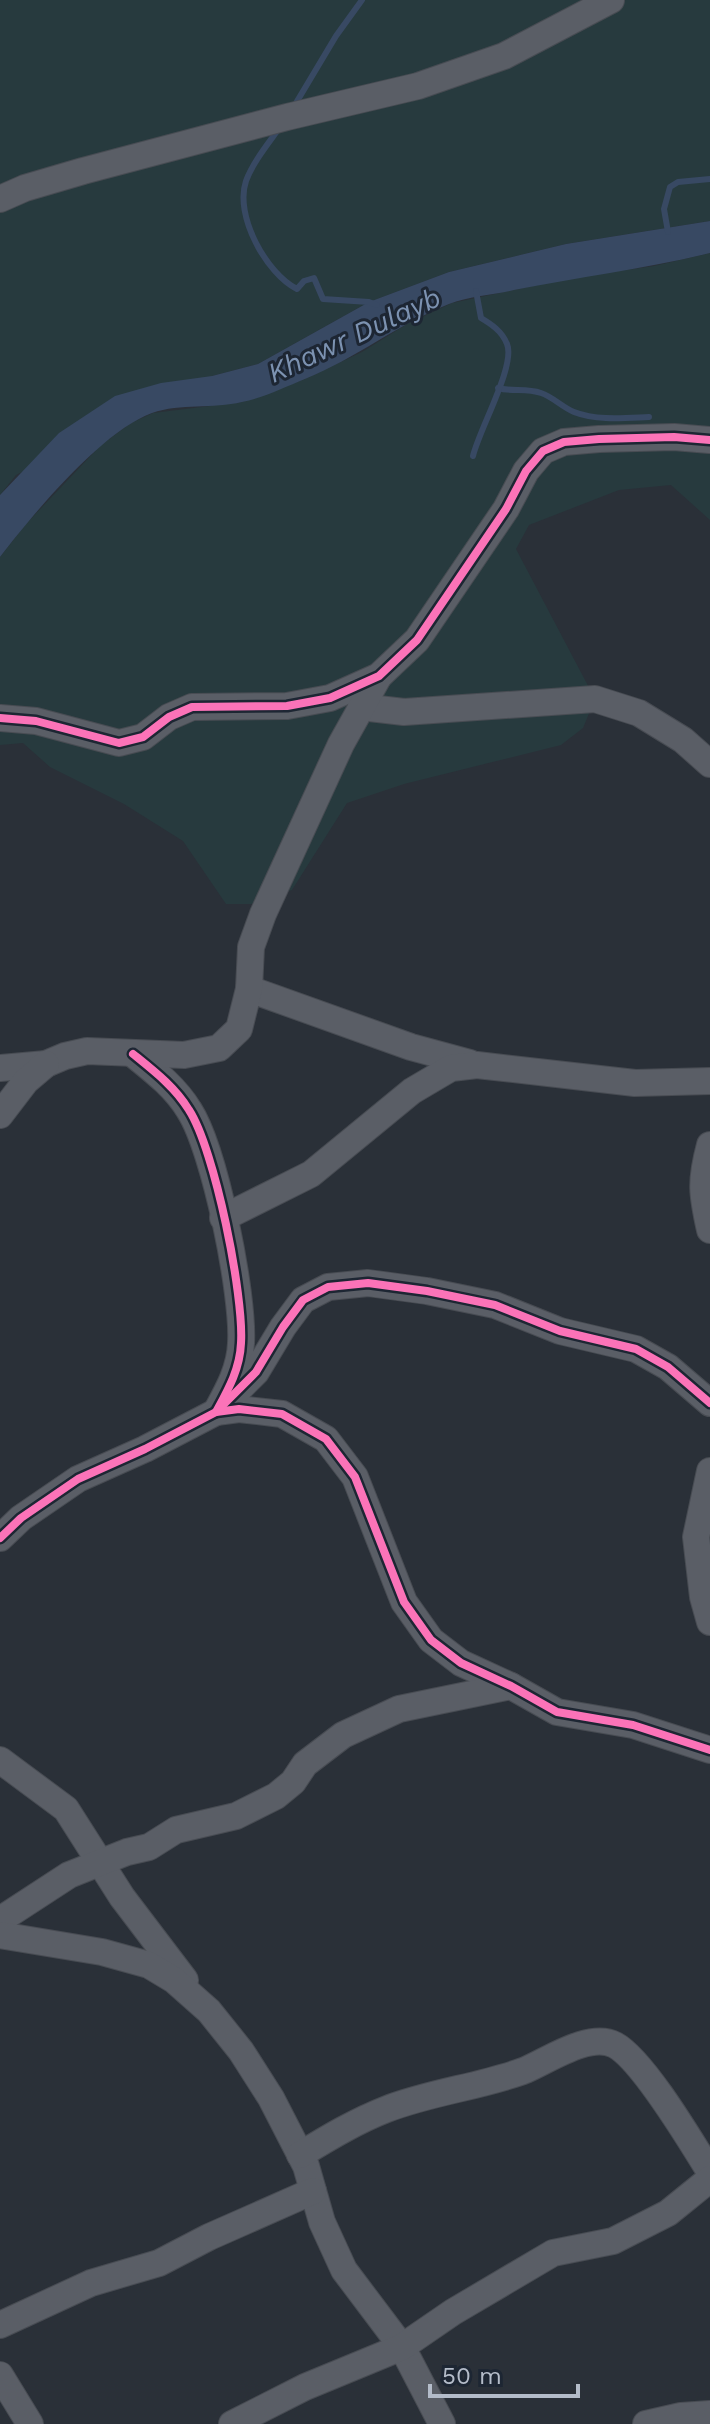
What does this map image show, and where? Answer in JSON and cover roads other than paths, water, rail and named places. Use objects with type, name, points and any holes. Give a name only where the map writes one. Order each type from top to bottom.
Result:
[{"type":"street","points":[[0,199],[25,188],[83,171],[418,86],[504,56],[611,0]]},
{"type":"street","points":[[0,1115],[26,1081],[46,1064],[65,1056],[87,1051],[184,1055],[219,1048],[239,1029],[249,989],[251,947],[263,914],[341,744],[379,676],[417,640],[506,509],[526,471],[543,451],[564,442],[599,439],[674,437],[710,440]]},
{"type":"street","points":[[0,718],[36,721],[119,743],[143,737],[169,717],[192,707],[287,706],[330,698],[379,676]]},
{"type":"street","points":[[361,707],[404,712],[595,699],[639,713],[683,740],[710,764]]},
{"type":"street","points":[[249,989],[411,1047],[477,1065],[635,1083],[710,1081]]},
{"type":"street","points":[[133,1054],[163,1077],[190,1111],[204,1141],[223,1218],[241,1304],[241,1346],[234,1378],[216,1412]]},
{"type":"street","points":[[0,1068],[46,1064]]},
{"type":"street","points":[[223,1218],[311,1174],[412,1091],[451,1068],[477,1065]]},
{"type":"street","points":[[710,1145],[704,1167],[702,1197],[710,1230]]},
{"type":"street","points":[[4,1530],[78,1479],[216,1412],[256,1372],[303,1300],[328,1287],[368,1283],[495,1305],[560,1331],[636,1349],[668,1367],[710,1403]]},
{"type":"street","points":[[216,1412],[239,1409],[282,1414],[326,1439],[355,1477],[404,1602],[431,1640],[461,1663],[557,1712],[633,1725],[710,1750]]},
{"type":"street","points":[[710,1471],[696,1537],[703,1597],[710,1622]]},
{"type":"street","points":[[0,1920],[69,1875],[127,1852],[149,1847],[176,1830],[236,1816],[276,1796],[293,1782],[305,1764],[343,1735],[399,1709],[511,1686]]},
{"type":"street","points":[[0,1760],[66,1809],[98,1863],[241,2051],[271,2098],[300,2155],[322,2222],[344,2270],[402,2347],[442,2424]]},
{"type":"street","points":[[0,1935],[102,1952],[149,1965],[174,1980],[209,2011]]},
{"type":"street","points":[[300,2155],[349,2126],[387,2109],[523,2070],[562,2051],[593,2043],[612,2043],[628,2055],[656,2090],[710,2172]]},
{"type":"street","points":[[232,2424],[305,2387],[402,2347],[453,2312],[553,2253],[613,2241],[668,2213],[710,2179]]},
{"type":"street","points":[[0,2325],[91,2283],[159,2263],[313,2191]]},
{"type":"street","points":[[0,2375],[30,2424]]},
{"type":"street","points":[[0,2412],[21,2424]]},
{"type":"street","points":[[646,2424],[681,2416],[710,2414]]},
{"type":"water","name":"Khawr Dulayb","points":[[710,221],[710,253],[457,301],[412,321],[323,371],[266,395],[231,404],[174,408],[152,413],[132,423],[91,455],[49,497],[0,557],[0,495],[59,433],[115,396],[161,383],[212,376],[258,364],[369,302],[449,272],[566,244]]},
{"type":"waterway","points":[[293,108],[336,36],[362,0]]},
{"type":"waterway","name":"Khawr Dulayb","points":[[280,127],[246,181],[245,211],[256,242],[275,271],[297,289],[304,281],[314,278],[323,299],[377,305]]},
{"type":"waterway","points":[[668,232],[664,209],[670,187],[678,182],[710,179]]},
{"type":"waterway","points":[[473,456],[502,382],[508,354],[502,335],[481,318],[476,291]]},
{"type":"waterway","points":[[498,388],[541,393],[574,412],[592,417],[649,417]]}]
